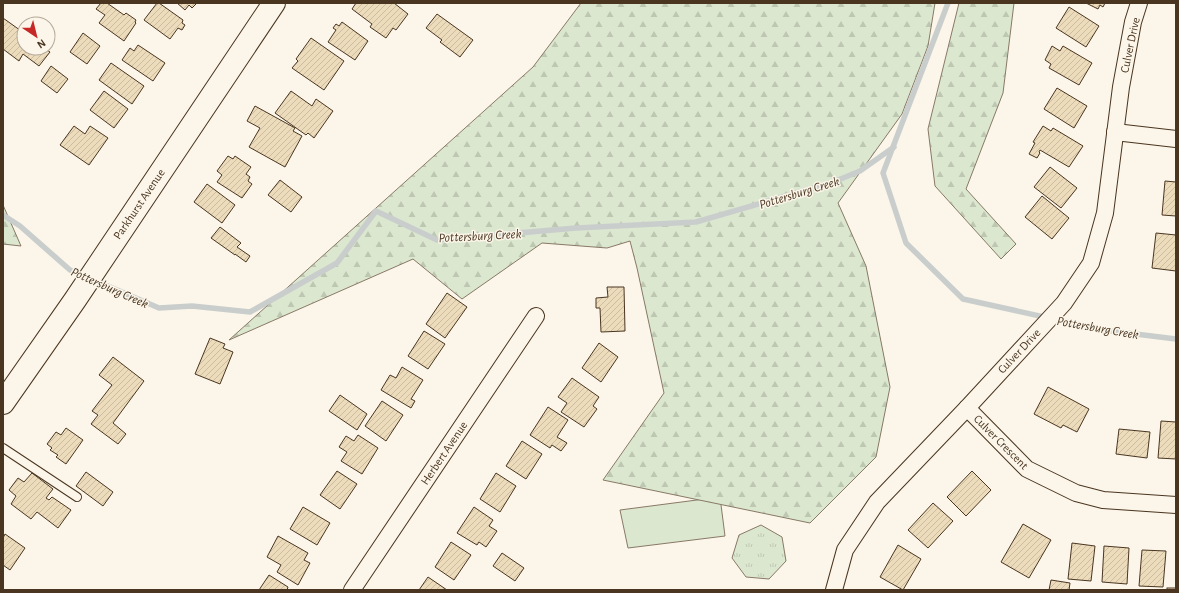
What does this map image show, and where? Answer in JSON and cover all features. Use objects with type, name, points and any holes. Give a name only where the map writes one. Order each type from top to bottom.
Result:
[{"type":"street","name":"Parkhurst Avenue","points":[[3,403],[75,300],[274,3]]},
{"type":"street","name":"Culver Drive","points":[[834,590],[845,550],[876,502],[967,408],[1064,303],[1091,263],[1105,213],[1121,87],[1133,22],[1139,3]]},
{"type":"street","points":[[1115,132],[1176,139]]},
{"type":"street","name":"Herbert Avenue","points":[[352,590],[536,316]]},
{"type":"street","name":"Culver Crescent","points":[[967,408],[1027,470],[1076,493],[1103,500],[1176,505]]},
{"type":"lane","points":[[3,448],[77,497]]},
{"type":"green space","points":[[581,3],[935,3],[928,46],[902,114],[838,203],[866,266],[890,387],[876,457],[810,523],[603,480],[664,393],[630,241],[607,248],[542,243],[462,299],[413,259],[229,340],[533,67]]},
{"type":"green space","points":[[959,3],[1014,3],[1003,93],[966,189],[1016,244],[1001,259],[935,186],[928,129]]},
{"type":"green space","points":[[3,205],[21,246],[3,244]]},
{"type":"green space","points":[[720,497],[725,536],[628,548],[620,510]]},
{"type":"green space","points":[[761,525],[782,537],[786,561],[769,579],[746,577],[732,558],[739,535]]},
{"type":"building","points":[[101,3],[107,3],[124,15],[126,13],[136,20],[136,23],[124,41],[99,23],[105,15],[96,9]]},
{"type":"building","points":[[157,3],[183,20],[182,23],[185,25],[182,30],[178,28],[170,39],[144,20]]},
{"type":"building","points":[[177,3],[197,3],[192,8],[189,5],[185,10]]},
{"type":"building","points":[[356,3],[394,3],[408,14],[396,30],[393,28],[386,38],[370,27],[372,24],[352,9]]},
{"type":"building","points":[[1086,3],[1105,3],[1103,7],[1100,5],[1098,9]]},
{"type":"building","points":[[1069,7],[1099,26],[1086,47],[1056,28]]},
{"type":"building","points":[[437,14],[473,40],[460,57],[440,42],[442,40],[426,28]]},
{"type":"building","points":[[3,18],[16,27],[16,56],[22,56],[19,61],[3,49]]},
{"type":"building","points":[[342,22],[368,41],[355,60],[328,42],[336,30],[333,28],[336,24],[339,26]]},
{"type":"building","points":[[83,33],[100,46],[87,64],[70,52]]},
{"type":"building","points":[[311,38],[344,61],[324,90],[292,68],[298,61],[296,59]]},
{"type":"building","points":[[138,45],[165,63],[153,81],[122,60],[130,48],[134,51]]},
{"type":"building","points":[[1052,46],[1060,51],[1063,46],[1092,63],[1079,85],[1049,68],[1051,64],[1045,60]]},
{"type":"building","points":[[26,56],[47,56],[39,66]]},
{"type":"building","points":[[111,63],[144,86],[132,104],[99,80]]},
{"type":"building","points":[[51,66],[68,79],[57,93],[41,81]]},
{"type":"building","points":[[1057,88],[1087,106],[1074,128],[1044,109]]},
{"type":"building","points":[[104,91],[128,109],[114,128],[90,110]]},
{"type":"building","points":[[291,91],[312,106],[316,99],[333,111],[314,138],[308,133],[306,135],[275,113]]},
{"type":"building","points":[[255,106],[295,128],[293,131],[302,136],[285,167],[249,147],[260,128],[247,121]]},
{"type":"building","points":[[74,126],[85,134],[90,126],[108,138],[89,165],[60,145]]},
{"type":"building","points":[[1043,126],[1051,131],[1053,128],[1083,146],[1069,167],[1040,150],[1037,158],[1029,154],[1035,143],[1033,142]]},
{"type":"building","points":[[228,156],[233,159],[235,156],[251,167],[246,174],[250,177],[248,181],[252,184],[242,198],[217,182],[222,175],[217,171]]},
{"type":"building","points":[[1050,167],[1077,188],[1061,208],[1034,187]]},
{"type":"building","points":[[280,180],[302,197],[291,212],[268,195]]},
{"type":"building","points":[[1165,181],[1176,182],[1176,216],[1162,215]]},
{"type":"building","points":[[207,184],[235,205],[222,223],[194,202]]},
{"type":"building","points":[[1042,196],[1069,218],[1052,239],[1025,217]]},
{"type":"building","points":[[220,227],[241,243],[237,247],[250,256],[246,262],[211,238]]},
{"type":"building","points":[[1156,233],[1176,235],[1176,271],[1152,268]]},
{"type":"building","points":[[607,287],[624,287],[625,331],[601,332],[600,308],[596,308],[596,298],[608,297]]},
{"type":"building","points":[[447,293],[467,307],[445,338],[426,324]]},
{"type":"building","points":[[424,331],[445,344],[428,369],[408,356]]},
{"type":"building","points":[[210,338],[225,344],[223,348],[233,352],[220,384],[195,374]]},
{"type":"building","points":[[599,343],[618,357],[601,382],[582,368]]},
{"type":"building","points":[[113,357],[144,381],[113,423],[126,434],[118,444],[91,424],[98,415],[92,411],[112,385],[99,375]]},
{"type":"building","points":[[402,367],[423,380],[411,399],[415,401],[411,408],[381,390],[390,375],[396,378]]},
{"type":"building","points":[[572,378],[599,397],[593,406],[597,409],[584,427],[561,412],[567,403],[558,397]]},
{"type":"building","points":[[1048,387],[1089,409],[1077,432],[1063,425],[1061,428],[1034,414]]},
{"type":"building","points":[[340,395],[367,414],[357,430],[329,411]]},
{"type":"building","points":[[382,401],[403,415],[386,441],[365,426]]},
{"type":"building","points":[[548,407],[568,420],[557,437],[567,443],[561,451],[552,445],[550,448],[530,435]]},
{"type":"building","points":[[1161,421],[1176,422],[1176,459],[1158,458]]},
{"type":"building","points":[[66,428],[83,440],[66,464],[56,457],[58,455],[50,450],[52,448],[47,444],[56,432],[61,435]]},
{"type":"building","points":[[1119,429],[1150,432],[1147,458],[1116,454]]},
{"type":"building","points":[[358,435],[378,448],[362,474],[341,461],[347,452],[339,447],[346,436],[354,441]]},
{"type":"building","points":[[522,441],[542,454],[526,479],[506,466]]},
{"type":"building","points":[[337,471],[357,484],[340,509],[320,495]]},
{"type":"building","points":[[972,471],[991,490],[966,516],[947,497]]},
{"type":"building","points":[[86,472],[113,492],[103,506],[76,486]]},
{"type":"building","points":[[32,473],[53,489],[46,498],[49,500],[52,497],[71,510],[58,528],[37,512],[31,519],[11,504],[16,496],[9,490],[18,478],[24,482]]},
{"type":"building","points":[[496,473],[516,486],[500,512],[480,499]]},
{"type":"building","points":[[933,503],[953,521],[928,548],[908,530]]},
{"type":"building","points":[[303,507],[330,523],[317,545],[290,529]]},
{"type":"building","points":[[474,507],[493,520],[489,526],[497,531],[486,547],[479,542],[477,545],[457,533]]},
{"type":"building","points":[[1023,524],[1051,540],[1029,578],[1001,562]]},
{"type":"building","points":[[5,534],[25,548],[10,570],[3,565],[3,538]]},
{"type":"building","points":[[278,536],[308,553],[304,560],[310,563],[298,585],[277,572],[281,565],[267,557]]},
{"type":"building","points":[[451,542],[471,555],[454,580],[435,567]]},
{"type":"building","points":[[1072,543],[1095,546],[1091,581],[1068,579]]},
{"type":"building","points":[[898,545],[921,559],[903,590],[880,577]]},
{"type":"building","points":[[1104,546],[1129,548],[1127,584],[1102,582]]},
{"type":"building","points":[[1142,550],[1166,551],[1163,587],[1139,586]]},
{"type":"building","points":[[502,553],[524,568],[515,581],[493,566]]},
{"type":"building","points":[[269,575],[288,587],[287,590],[259,590]]},
{"type":"building","points":[[428,577],[447,590],[419,590]]},
{"type":"building","points":[[1051,580],[1070,583],[1069,590],[1049,590]]},
{"type":"building","points":[[1167,588],[1176,588],[1176,590],[1167,590]]},
{"type":"waterway","name":"Pottersburg Creek","points":[[948,3],[883,173],[906,243],[963,299],[1103,330],[1176,339]]},
{"type":"waterway","name":"Pottersburg Creek","points":[[94,280],[159,308],[192,306],[250,312],[337,263],[376,211],[437,240],[576,228],[696,222],[831,183],[860,171],[894,147]]},
{"type":"waterway","name":"Pottersburg Creek","points":[[3,215],[20,226],[70,270],[86,277]]}]
